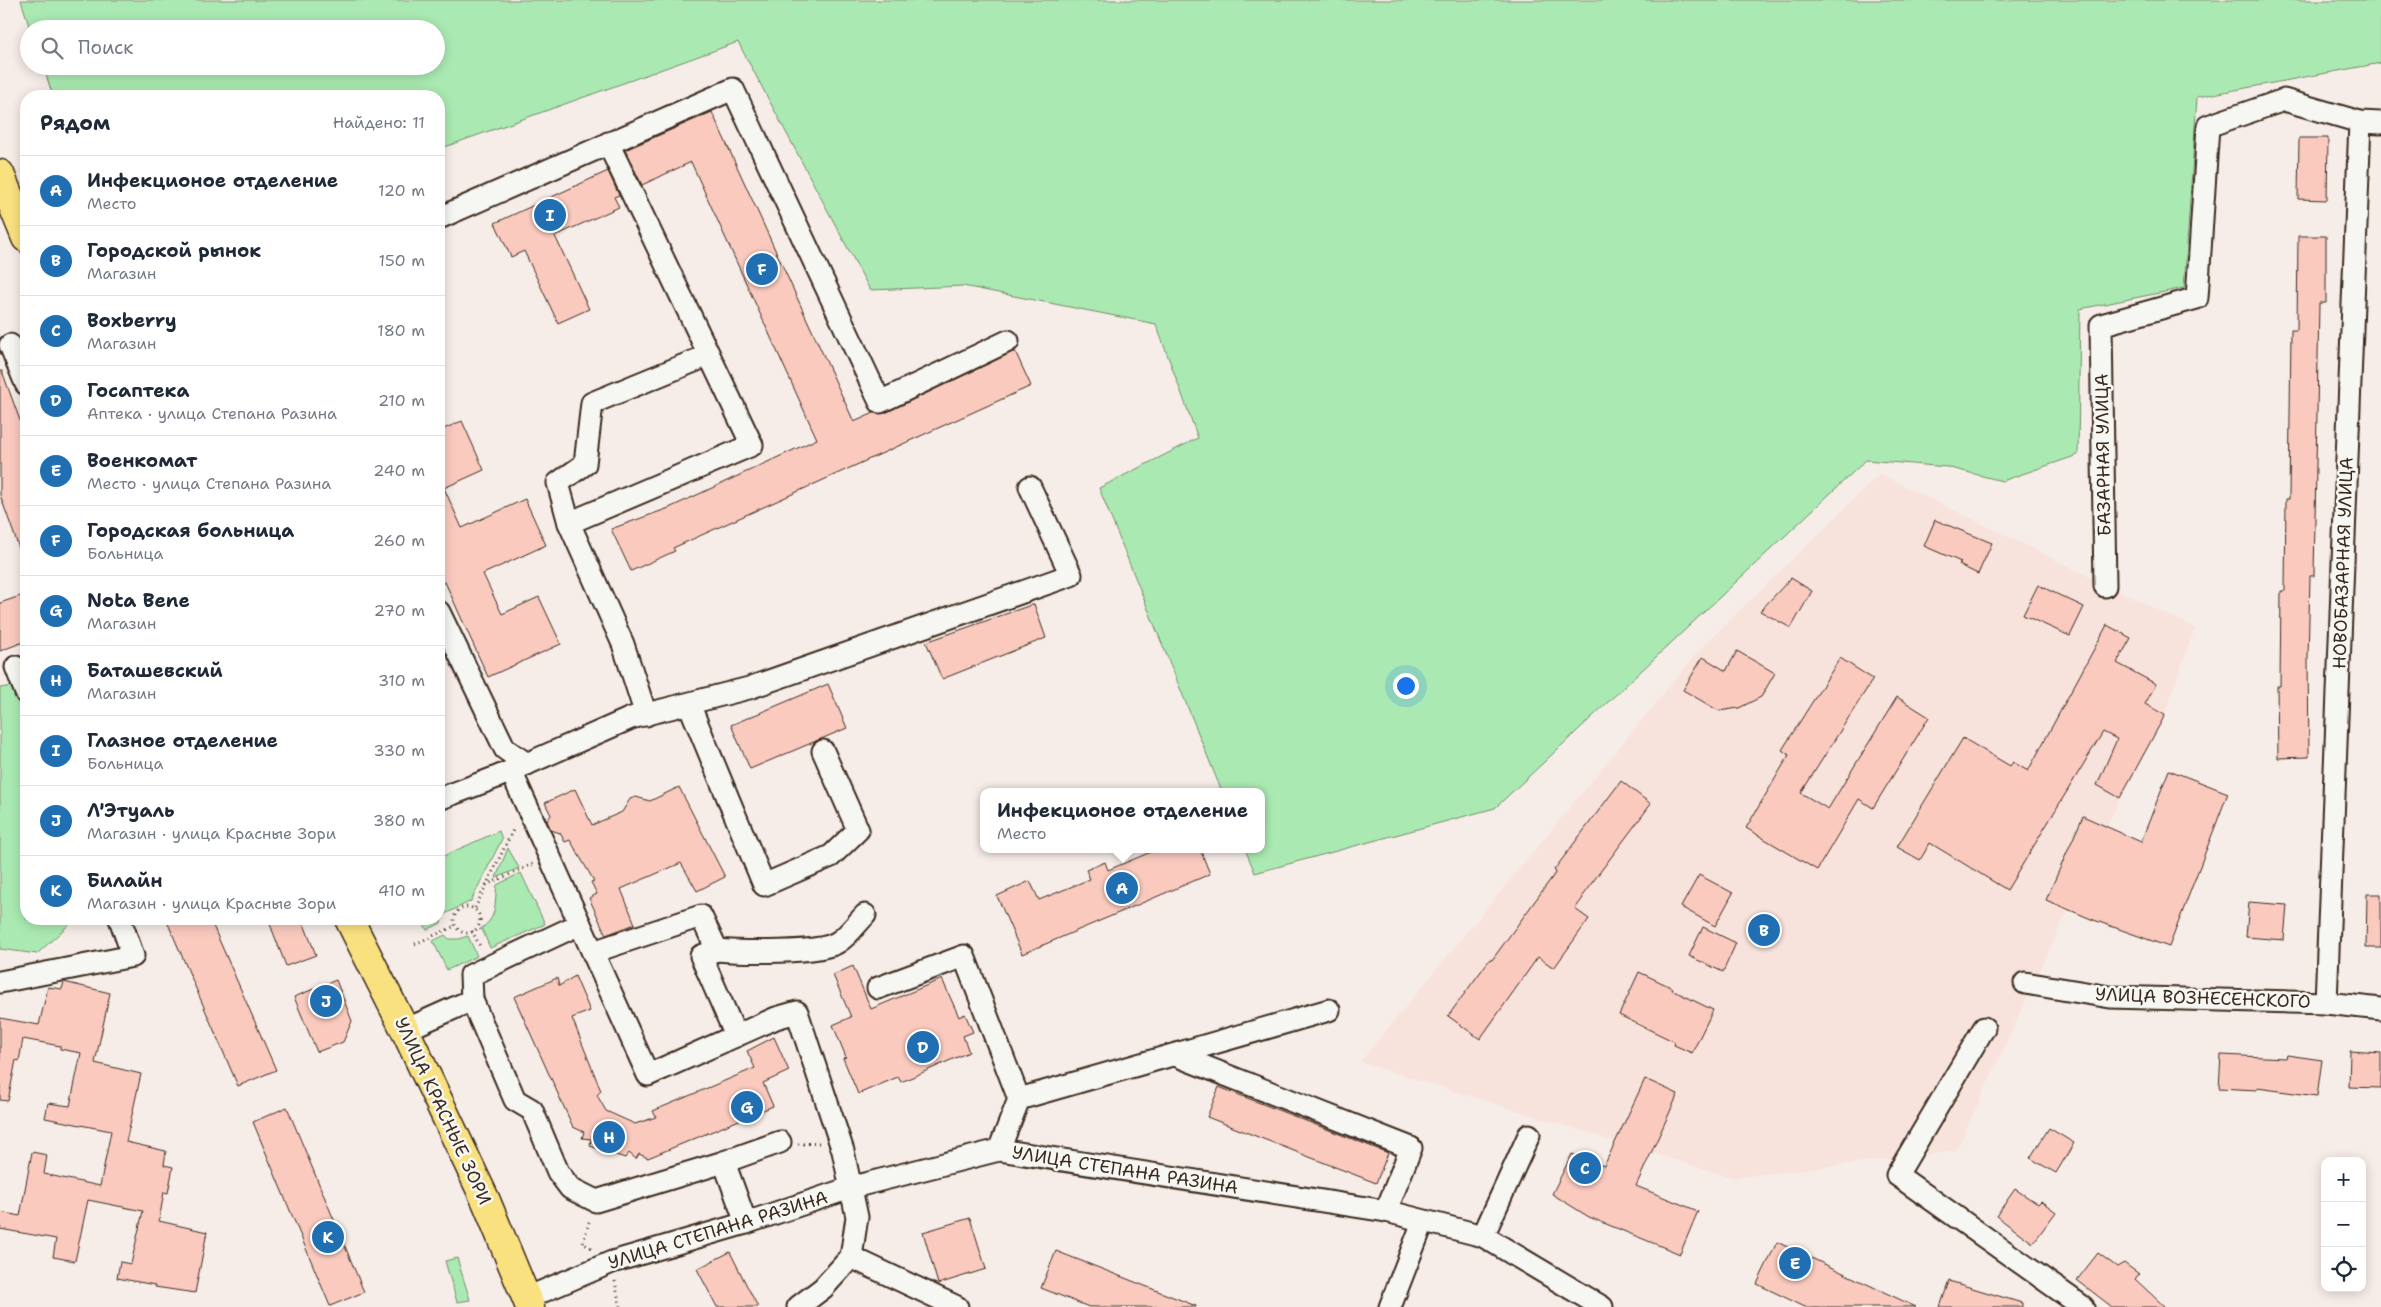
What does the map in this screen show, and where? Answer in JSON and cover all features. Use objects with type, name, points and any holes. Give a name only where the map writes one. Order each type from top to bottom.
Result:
[{"type":"main road","points":[[0,174],[20,223]]},
{"type":"main road","name":"УЛИЦА КРАСНЫЕ ЗОРИ","points":[[351,925],[405,1030],[486,1201],[528,1302]]},
{"type":"street","points":[[445,215],[733,89],[880,402],[1008,341]]},
{"type":"street","name":"БАЗАРНАЯ УЛИЦА","points":[[2105,586],[2101,325],[2197,298],[2208,126],[2284,100],[2360,122]]},
{"type":"street","points":[[2360,122],[2381,123]]},
{"type":"street","name":"НОВОБАЗАРНАЯ УЛИЦА","points":[[2326,1003],[2360,122]]},
{"type":"street","points":[[569,523],[752,445],[608,143]]},
{"type":"street","points":[[12,344],[20,367]]},
{"type":"street","points":[[646,715],[623,644],[569,523],[558,483],[585,464],[592,403],[709,355]]},
{"type":"street","points":[[445,797],[519,767],[631,718],[749,688],[1072,575],[1030,487]]},
{"type":"street","points":[[445,625],[504,749],[519,767],[526,802],[648,1075],[776,1018],[797,1012],[840,1139],[853,1187],[857,1217],[851,1257],[823,1288],[798,1307]]},
{"type":"street","points":[[14,668],[20,680]]},
{"type":"street","points":[[689,704],[764,885],[831,856],[858,830],[823,751]]},
{"type":"street","points":[[736,1036],[701,956],[716,950],[757,953],[819,947],[838,943],[865,915]]},
{"type":"street","points":[[593,952],[701,916],[716,950]]},
{"type":"street","points":[[580,924],[471,975],[472,1000],[515,1100],[532,1110],[558,1172],[570,1188],[596,1201],[724,1162],[780,1142]]},
{"type":"street","points":[[0,982],[133,956],[122,925]]},
{"type":"street","points":[[878,988],[964,956],[1019,1099],[999,1150]]},
{"type":"street","name":"УЛИЦА ВОЗНЕСЕНСКОГО","points":[[2025,983],[2110,997],[2326,1003],[2381,1009]]},
{"type":"street","points":[[405,1030],[472,1000]]},
{"type":"street","points":[[1019,1099],[1329,1010]]},
{"type":"street","points":[[1984,1028],[1897,1175],[2083,1307]]},
{"type":"street","points":[[1175,1055],[1410,1148],[1386,1211]]},
{"type":"street","points":[[1483,1236],[1529,1135]]},
{"type":"street","name":"УЛИЦА СТЕПАНА РАЗИНА","points":[[528,1302],[612,1262],[746,1223],[853,1187],[999,1150],[1386,1211],[1483,1236],[1602,1307]]},
{"type":"street","points":[[724,1162],[746,1223]]},
{"type":"street","points":[[1390,1307],[1423,1222]]},
{"type":"street","points":[[851,1257],[956,1307]]},
{"type":"path","points":[[475,908],[526,802]]},
{"type":"path","points":[[486,886],[550,856]]},
{"type":"path","points":[[465,907],[475,908],[481,915],[480,922],[475,930],[467,933],[459,931],[455,926],[456,912],[465,907]]},
{"type":"path","points":[[415,944],[455,926]]},
{"type":"path","points":[[780,1142],[808,1145],[840,1139]]},
{"type":"shaded area","points":[[1880,474],[2195,628],[2162,722],[2120,798],[1956,1151],[1733,1178],[1360,1062],[1702,647]]},
{"type":"green space","points":[[21,0],[2381,0],[2381,63],[2197,97],[2184,288],[2080,309],[2078,455],[2002,481],[1947,467],[1866,460],[1495,808],[1255,873],[1247,853],[1265,853],[1265,788],[1220,788],[1099,488],[1198,438],[1156,324],[963,286],[870,290],[738,42],[445,147],[445,90],[51,90],[46,75],[445,75],[445,20],[27,20]]},
{"type":"green space","points":[[20,685],[20,925],[68,925],[37,954],[0,949],[0,688]]},
{"type":"green space","points":[[499,831],[502,839],[471,901],[445,914],[445,855]]},
{"type":"green space","points":[[508,848],[519,868],[496,878]]},
{"type":"green space","points":[[521,873],[545,924],[490,948],[482,929],[479,930],[489,921],[494,911],[497,885]]},
{"type":"green space","points":[[424,925],[437,925],[427,930]]},
{"type":"green space","points":[[445,935],[449,939],[459,939],[468,936],[477,956],[447,970],[433,941]]},
{"type":"green space","points":[[457,1258],[470,1300],[457,1302],[445,1261]]},
{"type":"building","points":[[712,112],[854,422],[874,413],[885,413],[1015,351],[1031,386],[673,548],[675,551],[631,571],[611,529],[669,508],[817,439],[691,162],[642,185],[625,150]]},
{"type":"building","points":[[2299,138],[2328,138],[2327,200],[2298,199]]},
{"type":"building","points":[[608,171],[619,195],[614,197],[619,207],[555,236],[589,309],[558,323],[524,251],[511,257],[495,223]]},
{"type":"building","points":[[2298,236],[2326,236],[2326,303],[2319,303],[2314,576],[2310,576],[2308,659],[2309,757],[2278,758],[2277,686],[2280,686],[2281,591],[2285,591],[2286,499],[2289,499],[2291,330],[2297,330]]},
{"type":"building","points":[[0,371],[2,371],[20,420],[20,551],[0,495]]},
{"type":"building","points":[[462,421],[484,470],[445,488],[445,428]]},
{"type":"building","points":[[445,490],[462,528],[525,499],[546,545],[483,574],[502,614],[539,597],[561,644],[488,677],[445,582]]},
{"type":"building","points":[[1935,520],[1992,543],[1978,574],[1959,565],[1961,562],[1924,546]]},
{"type":"building","points":[[1791,578],[1812,591],[1791,628],[1760,611]]},
{"type":"building","points":[[2038,585],[2084,607],[2070,636],[2023,615]]},
{"type":"building","points":[[20,596],[20,643],[0,651],[0,603]]},
{"type":"building","points":[[1034,604],[1046,638],[942,679],[926,642]]},
{"type":"building","points":[[2107,625],[2131,638],[2117,663],[2156,684],[2145,704],[2165,715],[2120,798],[2097,785],[2117,739],[2103,732],[2007,890],[1930,843],[1920,860],[1897,847],[1963,738],[2010,766],[2013,762],[2028,771]]},
{"type":"building","points":[[1737,651],[1775,673],[1761,697],[1739,708],[1719,711],[1683,690],[1703,657],[1726,671]]},
{"type":"building","points":[[1840,658],[1873,679],[1801,793],[1828,809],[1897,697],[1929,717],[1873,808],[1859,799],[1817,870],[1746,828],[1789,755],[1782,750]]},
{"type":"building","points":[[828,684],[847,728],[750,769],[731,725]]},
{"type":"building","points":[[2169,770],[2228,793],[2169,947],[2091,919],[2046,900],[2083,816],[2141,842]]},
{"type":"building","points":[[1621,781],[1651,804],[1582,896],[1583,898],[1575,909],[1589,919],[1554,968],[1538,957],[1480,1039],[1448,1016],[1490,959],[1492,960],[1556,872],[1554,870]]},
{"type":"building","points":[[679,787],[725,877],[697,891],[681,863],[621,889],[635,924],[606,935],[589,898],[597,894],[591,882],[594,881],[570,840],[565,842],[560,833],[551,830],[547,821],[551,815],[545,803],[575,789],[592,825],[622,812],[630,799],[636,797],[650,801]]},
{"type":"building","points":[[1148,853],[1202,853],[1210,874],[1022,954],[997,896],[1030,881],[1039,900],[1090,879],[1086,870],[1105,862],[1108,870]]},
{"type":"building","points":[[1699,875],[1733,893],[1715,926],[1681,907]]},
{"type":"building","points":[[2367,894],[2381,894],[2381,948],[2366,948]]},
{"type":"building","points":[[2249,902],[2287,905],[2284,940],[2246,937]]},
{"type":"building","points":[[169,925],[213,925],[276,1070],[238,1086]]},
{"type":"building","points":[[270,925],[304,925],[316,955],[286,966]]},
{"type":"building","points":[[1703,927],[1736,943],[1723,972],[1689,956]]},
{"type":"building","points":[[853,966],[871,1009],[942,979],[959,1017],[965,1014],[973,1032],[963,1036],[969,1052],[901,1082],[898,1077],[858,1094],[843,1058],[846,1057],[833,1025],[851,1017],[833,975]]},
{"type":"building","points":[[1639,972],[1713,1010],[1692,1053],[1674,1045],[1675,1042],[1619,1015]]},
{"type":"building","points":[[575,976],[590,1011],[572,1018],[601,1091],[597,1095],[606,1111],[635,1124],[656,1117],[653,1111],[755,1068],[747,1051],[774,1037],[789,1071],[763,1083],[773,1106],[648,1158],[639,1154],[636,1159],[629,1153],[625,1158],[590,1146],[591,1139],[582,1138],[584,1132],[573,1127],[514,997],[557,978],[559,986]]},
{"type":"building","points":[[336,980],[352,1021],[343,1042],[317,1052],[294,997]]},
{"type":"building","points":[[64,982],[110,993],[95,1063],[141,1074],[126,1142],[166,1151],[164,1165],[173,1167],[168,1193],[164,1192],[159,1221],[207,1232],[195,1293],[155,1287],[155,1285],[117,1278],[120,1262],[131,1264],[143,1211],[88,1200],[75,1261],[53,1257],[56,1239],[0,1229],[0,1212],[20,1216],[32,1152],[47,1155],[44,1174],[100,1186],[111,1131],[45,1118],[48,1103],[70,1106],[81,1053],[60,1049],[60,1046],[23,1039],[19,1061],[16,1060],[8,1101],[0,1100],[0,1018],[39,1025],[48,987],[62,989]]},
{"type":"building","points":[[2350,1051],[2381,1053],[2381,1088],[2349,1087]]},
{"type":"building","points":[[2221,1055],[2286,1058],[2287,1055],[2322,1060],[2317,1096],[2257,1088],[2257,1090],[2219,1088]]},
{"type":"building","points":[[1645,1079],[1678,1094],[1636,1186],[1698,1211],[1680,1254],[1589,1217],[1552,1194],[1572,1154],[1604,1166]]},
{"type":"building","points":[[1219,1087],[1388,1153],[1376,1183],[1207,1117]]},
{"type":"building","points":[[287,1107],[364,1292],[330,1306],[253,1122]]},
{"type":"building","points":[[2049,1128],[2074,1143],[2056,1173],[2030,1158]]},
{"type":"building","points":[[2015,1189],[2038,1204],[2041,1201],[2056,1212],[2033,1243],[1996,1216]]},
{"type":"building","points":[[970,1218],[986,1269],[938,1284],[923,1232]]},
{"type":"building","points":[[1777,1242],[1916,1307],[1805,1307],[1757,1284]]},
{"type":"building","points":[[1056,1251],[1196,1307],[1089,1307],[1041,1288]]},
{"type":"building","points":[[730,1252],[758,1307],[717,1307],[697,1269]]},
{"type":"building","points":[[2098,1253],[2117,1267],[2124,1263],[2139,1274],[2135,1279],[2165,1307],[2112,1307],[2077,1280]]},
{"type":"building","points":[[1949,1281],[2022,1303],[2022,1307],[1940,1307]]},
{"type":"place","name":"Глазное отделение","points":[[550,215]]},
{"type":"place","name":"Городская больница","points":[[762,269]]},
{"type":"place","name":"Инфекционое отделение","points":[[1122,888]]},
{"type":"place","name":"Городской рынок","points":[[1764,930]]},
{"type":"place","name":"Л'Этуаль","points":[[326,1001]]},
{"type":"place","name":"Госаптека","points":[[923,1047]]},
{"type":"place","name":"Nota Bene","points":[[747,1107]]},
{"type":"place","name":"Баташевский","points":[[609,1137]]},
{"type":"place","name":"Boxberry","points":[[1585,1168]]},
{"type":"place","name":"Билайн","points":[[328,1237]]},
{"type":"place","name":"Военкомат","points":[[1795,1263]]}]
